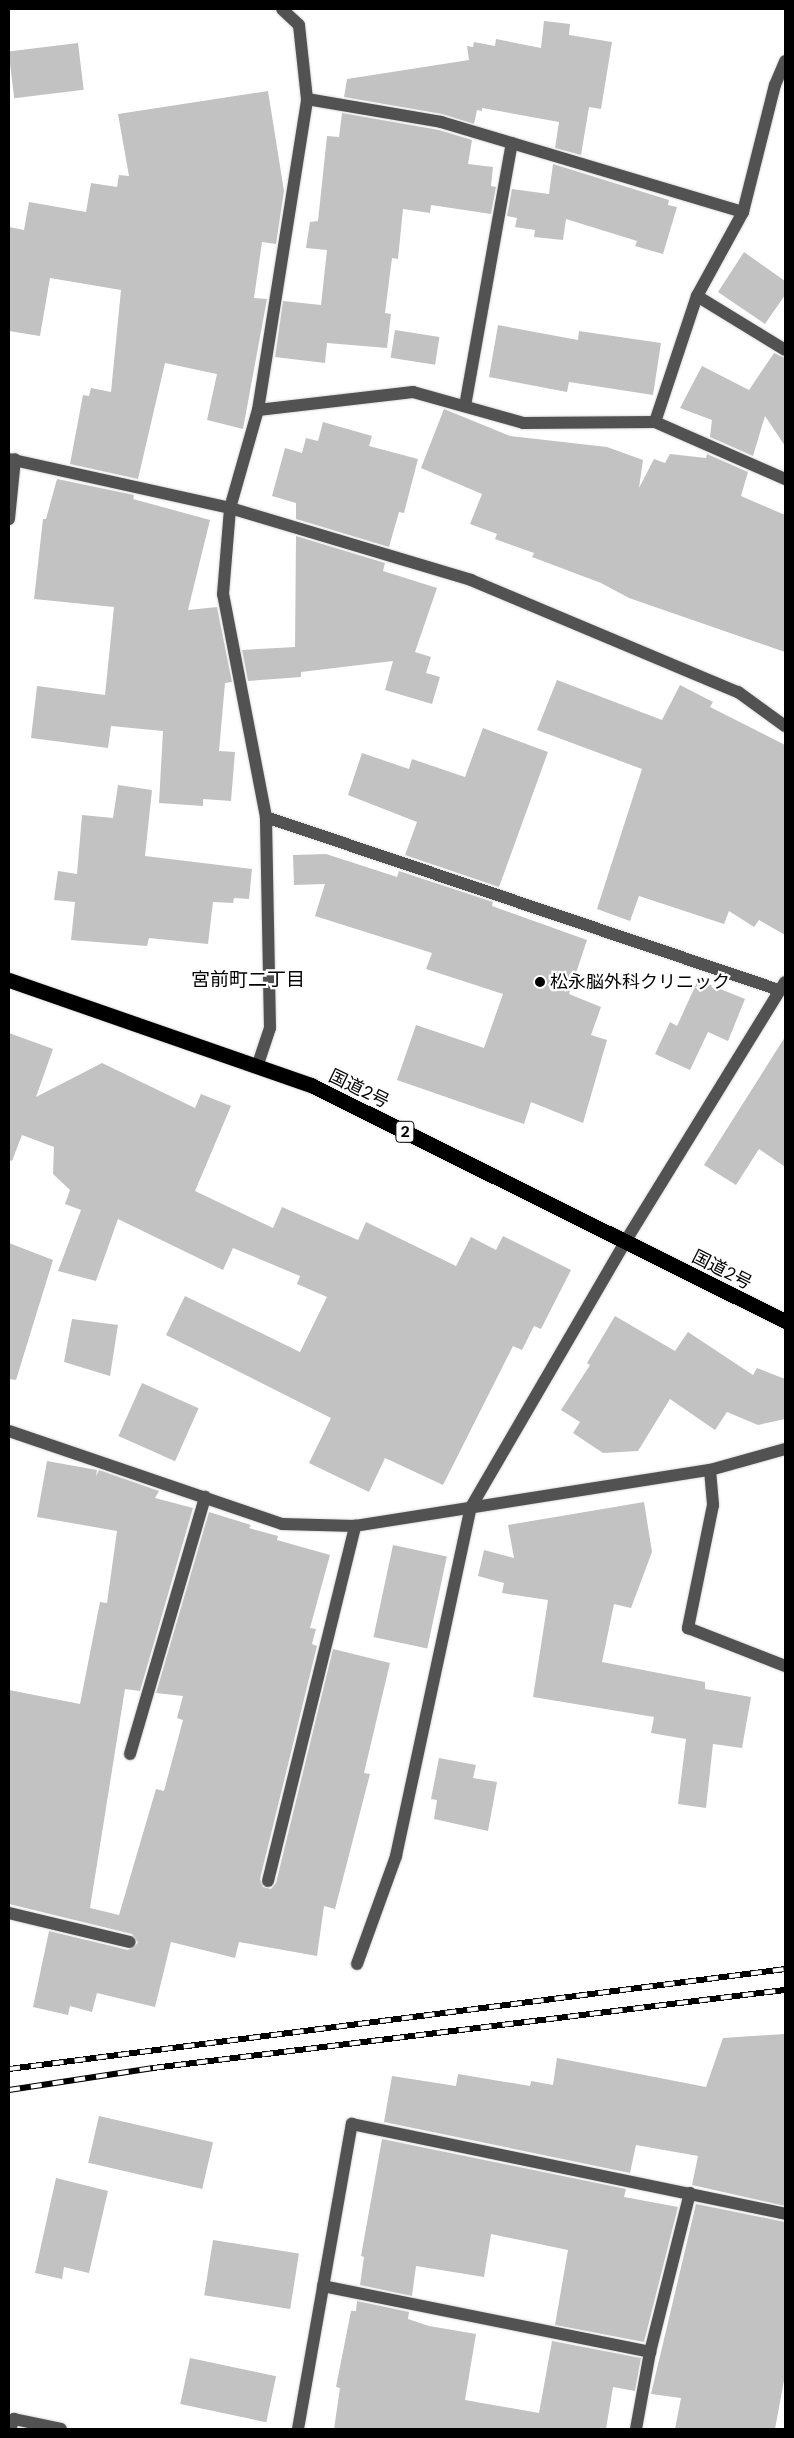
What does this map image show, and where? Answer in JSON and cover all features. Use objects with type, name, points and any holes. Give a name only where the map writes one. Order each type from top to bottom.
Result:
[{"type":"highway","name":"国道2号","points":[[9,980],[311,1085],[785,1321]]},
{"type":"street","points":[[257,1067],[270,1028],[266,817],[223,594],[230,508],[258,410],[307,99],[299,25],[282,9]]},
{"type":"street","points":[[655,422],[696,296],[743,212],[775,85],[785,61]]},
{"type":"street","points":[[307,99],[441,122],[743,212]]},
{"type":"street","points":[[464,406],[512,143]]},
{"type":"street","points":[[696,296],[785,350]]},
{"type":"street","points":[[258,410],[413,392],[523,422],[655,422],[785,479]]},
{"type":"street","points":[[9,519],[12,459],[230,508],[472,580],[738,692],[785,726]]},
{"type":"street","points":[[266,817],[782,986],[625,1242],[471,1508],[396,1856],[357,1964]]},
{"type":"street","points":[[9,1431],[282,1524],[355,1526],[710,1470],[785,1449]]},
{"type":"street","points":[[710,1470],[713,1505],[688,1628],[785,1666]]},
{"type":"street","points":[[130,1754],[205,1498]]},
{"type":"street","points":[[268,1881],[355,1526]]},
{"type":"street","points":[[9,1914],[130,1942]]},
{"type":"street","points":[[298,2429],[352,2124],[785,2214]]},
{"type":"street","points":[[636,2429],[650,2352],[690,2193]]},
{"type":"street","points":[[323,2286],[650,2352]]},
{"type":"street","points":[[10,2429],[14,2419],[61,2429]]},
{"type":"building","points":[[544,21],[570,24],[569,35],[612,42],[601,109],[589,107],[581,155],[555,148],[559,122],[482,108],[482,111],[477,110],[474,124],[442,114],[344,97],[347,79],[469,60],[467,46],[473,47],[474,42],[495,46],[496,39],[541,48]]},
{"type":"building","points":[[78,43],[84,90],[14,98],[9,51]]},
{"type":"building","points":[[268,91],[284,191],[276,244],[262,242],[254,298],[267,299],[243,429],[207,420],[217,374],[165,363],[138,479],[70,464],[83,395],[89,396],[91,388],[111,392],[121,290],[50,278],[40,336],[9,331],[9,227],[24,230],[29,202],[86,212],[91,183],[117,187],[119,175],[129,176],[118,114]]},
{"type":"building","points":[[342,113],[439,130],[472,140],[468,164],[493,167],[491,186],[496,187],[491,214],[431,205],[430,213],[403,209],[398,259],[392,258],[385,313],[391,314],[387,348],[327,343],[325,363],[275,357],[283,301],[321,305],[327,250],[306,248],[310,222],[318,221],[327,136],[339,137]]},
{"type":"building","points":[[553,164],[669,200],[668,205],[677,207],[663,254],[635,246],[637,241],[566,219],[563,240],[534,237],[535,230],[515,227],[517,218],[507,216],[512,189],[549,194]]},
{"type":"building","points":[[744,252],[785,281],[785,295],[765,324],[718,292]]},
{"type":"building","points":[[498,325],[578,340],[579,331],[661,343],[653,395],[569,382],[567,392],[489,377]]},
{"type":"building","points":[[395,330],[439,337],[435,365],[391,358]]},
{"type":"building","points":[[774,353],[785,358],[785,446],[765,416],[753,456],[710,437],[712,420],[680,408],[702,366],[749,390]]},
{"type":"building","points":[[444,409],[510,436],[607,447],[643,460],[639,488],[654,459],[665,463],[670,454],[706,458],[707,454],[748,472],[741,496],[785,515],[785,652],[629,598],[601,583],[532,557],[534,553],[495,539],[497,534],[470,524],[482,494],[421,468]]},
{"type":"building","points":[[323,422],[372,436],[369,446],[418,459],[404,513],[399,512],[389,547],[296,519],[296,503],[272,496],[285,448],[302,453],[306,438],[318,441]]},
{"type":"building","points":[[57,479],[134,495],[133,499],[210,520],[188,610],[217,607],[232,682],[225,683],[219,751],[235,752],[231,801],[203,799],[203,806],[159,803],[163,731],[111,726],[108,748],[31,738],[37,686],[105,695],[114,607],[34,599],[43,519],[46,519]]},
{"type":"building","points":[[296,536],[385,563],[383,571],[437,588],[415,652],[431,657],[426,673],[440,677],[432,704],[385,690],[393,661],[301,672],[301,677],[248,681],[242,650],[295,647]]},
{"type":"building","points":[[557,680],[662,720],[680,685],[713,702],[710,707],[785,745],[785,935],[759,920],[754,927],[729,911],[724,924],[639,896],[630,921],[597,909],[642,769],[537,730]]},
{"type":"building","points":[[483,728],[548,752],[499,887],[405,855],[417,822],[348,795],[362,753],[409,769],[412,759],[465,777]]},
{"type":"building","points":[[118,785],[152,790],[145,856],[252,869],[249,899],[234,898],[233,903],[213,902],[208,944],[149,938],[147,946],[71,940],[75,902],[54,900],[58,871],[77,874],[82,815],[113,818]]},
{"type":"building","points":[[326,854],[397,877],[399,871],[493,902],[492,906],[587,940],[569,994],[601,1007],[591,1035],[607,1040],[583,1123],[531,1102],[524,1124],[397,1080],[416,1025],[484,1048],[503,994],[426,969],[432,953],[315,916],[325,884],[294,885],[293,855]]},
{"type":"building","points":[[698,980],[745,999],[728,1041],[708,1032],[690,1070],[655,1054],[670,1022],[677,1026]]},
{"type":"building","points":[[9,1033],[53,1049],[36,1097],[102,1063],[195,1108],[201,1094],[231,1106],[195,1191],[273,1228],[282,1207],[358,1240],[366,1222],[456,1266],[471,1237],[496,1250],[503,1236],[571,1270],[541,1329],[534,1326],[522,1350],[513,1346],[443,1485],[385,1458],[369,1492],[309,1463],[331,1418],[166,1335],[185,1296],[300,1352],[327,1297],[297,1284],[300,1276],[233,1248],[223,1270],[118,1219],[96,1281],[58,1271],[81,1210],[65,1204],[70,1190],[53,1174],[54,1147],[22,1135],[12,1161],[9,1160]]},
{"type":"building","points":[[785,1037],[785,1167],[759,1149],[736,1185],[704,1165]]},
{"type":"building","points":[[9,1243],[53,1260],[16,1380],[9,1379]]},
{"type":"building","points":[[615,1316],[675,1351],[688,1332],[753,1375],[757,1368],[785,1379],[785,1419],[758,1425],[727,1412],[715,1430],[670,1399],[638,1451],[603,1453],[573,1433],[580,1422],[561,1410],[590,1365],[587,1363]]},
{"type":"building","points":[[72,1319],[118,1325],[110,1376],[64,1362]]},
{"type":"building","points":[[142,1383],[199,1408],[175,1461],[118,1436]]},
{"type":"building","points":[[47,1461],[97,1470],[96,1476],[99,1470],[159,1491],[155,1498],[193,1508],[140,1691],[125,1689],[90,1908],[119,1915],[156,1789],[164,1791],[183,1720],[177,1718],[183,1696],[156,1693],[209,1512],[251,1525],[249,1528],[278,1536],[277,1540],[330,1555],[310,1628],[316,1629],[312,1644],[317,1646],[260,1879],[263,1887],[271,1889],[276,1883],[333,1649],[390,1663],[364,1773],[370,1774],[335,1909],[324,1906],[317,1956],[239,1942],[235,1958],[171,1942],[155,2007],[97,1993],[92,2012],[70,2006],[68,2015],[33,2007],[49,1931],[128,1950],[138,1943],[132,1934],[9,1904],[9,1690],[80,1704],[100,1602],[107,1603],[117,1531],[37,1517]]},
{"type":"building","points":[[644,1502],[652,1552],[631,1608],[614,1604],[602,1662],[705,1682],[705,1689],[751,1697],[742,1748],[713,1744],[706,1808],[678,1804],[686,1739],[651,1733],[654,1717],[533,1697],[548,1600],[502,1593],[504,1583],[478,1576],[484,1550],[514,1558],[508,1525]]},
{"type":"building","points":[[393,1545],[447,1556],[427,1648],[373,1637]]},
{"type":"building","points":[[439,1758],[476,1765],[473,1778],[497,1782],[488,1831],[434,1819],[437,1800],[431,1799]]},
{"type":"building","points":[[785,2034],[785,2206],[692,2185],[698,2156],[636,2145],[630,2173],[384,2122],[392,2076],[456,2086],[458,2074],[530,2086],[531,2081],[553,2085],[557,2058],[706,2087],[723,2038]]},
{"type":"building","points":[[99,2116],[213,2142],[202,2189],[88,2163]]},
{"type":"building","points":[[382,2139],[626,2189],[624,2197],[678,2207],[644,2342],[555,2325],[568,2250],[491,2234],[484,2277],[416,2266],[412,2296],[360,2285],[364,2257],[361,2256]]},
{"type":"building","points":[[56,2178],[108,2191],[89,2273],[64,2267],[62,2279],[35,2273]]},
{"type":"building","points":[[696,2204],[785,2222],[785,2375],[775,2429],[675,2429],[681,2398],[651,2394]]},
{"type":"building","points":[[213,2240],[299,2254],[290,2309],[204,2295]]},
{"type":"building","points":[[357,2301],[409,2312],[408,2319],[429,2326],[476,2334],[465,2400],[539,2413],[552,2341],[641,2358],[635,2391],[613,2387],[606,2429],[334,2429],[340,2388],[336,2387],[351,2311],[356,2311]]},
{"type":"building","points":[[190,2358],[276,2376],[266,2422],[180,2404]]},
{"type":"railway","points":[[9,2069],[785,1969]]},
{"type":"railway","points":[[9,2090],[153,2068],[785,1990]]},
{"type":"place","name":"松永脳外科クリニック","points":[[540,982]]},
{"type":"district","name":"宮前町二丁目","points":[[248,980]]}]
